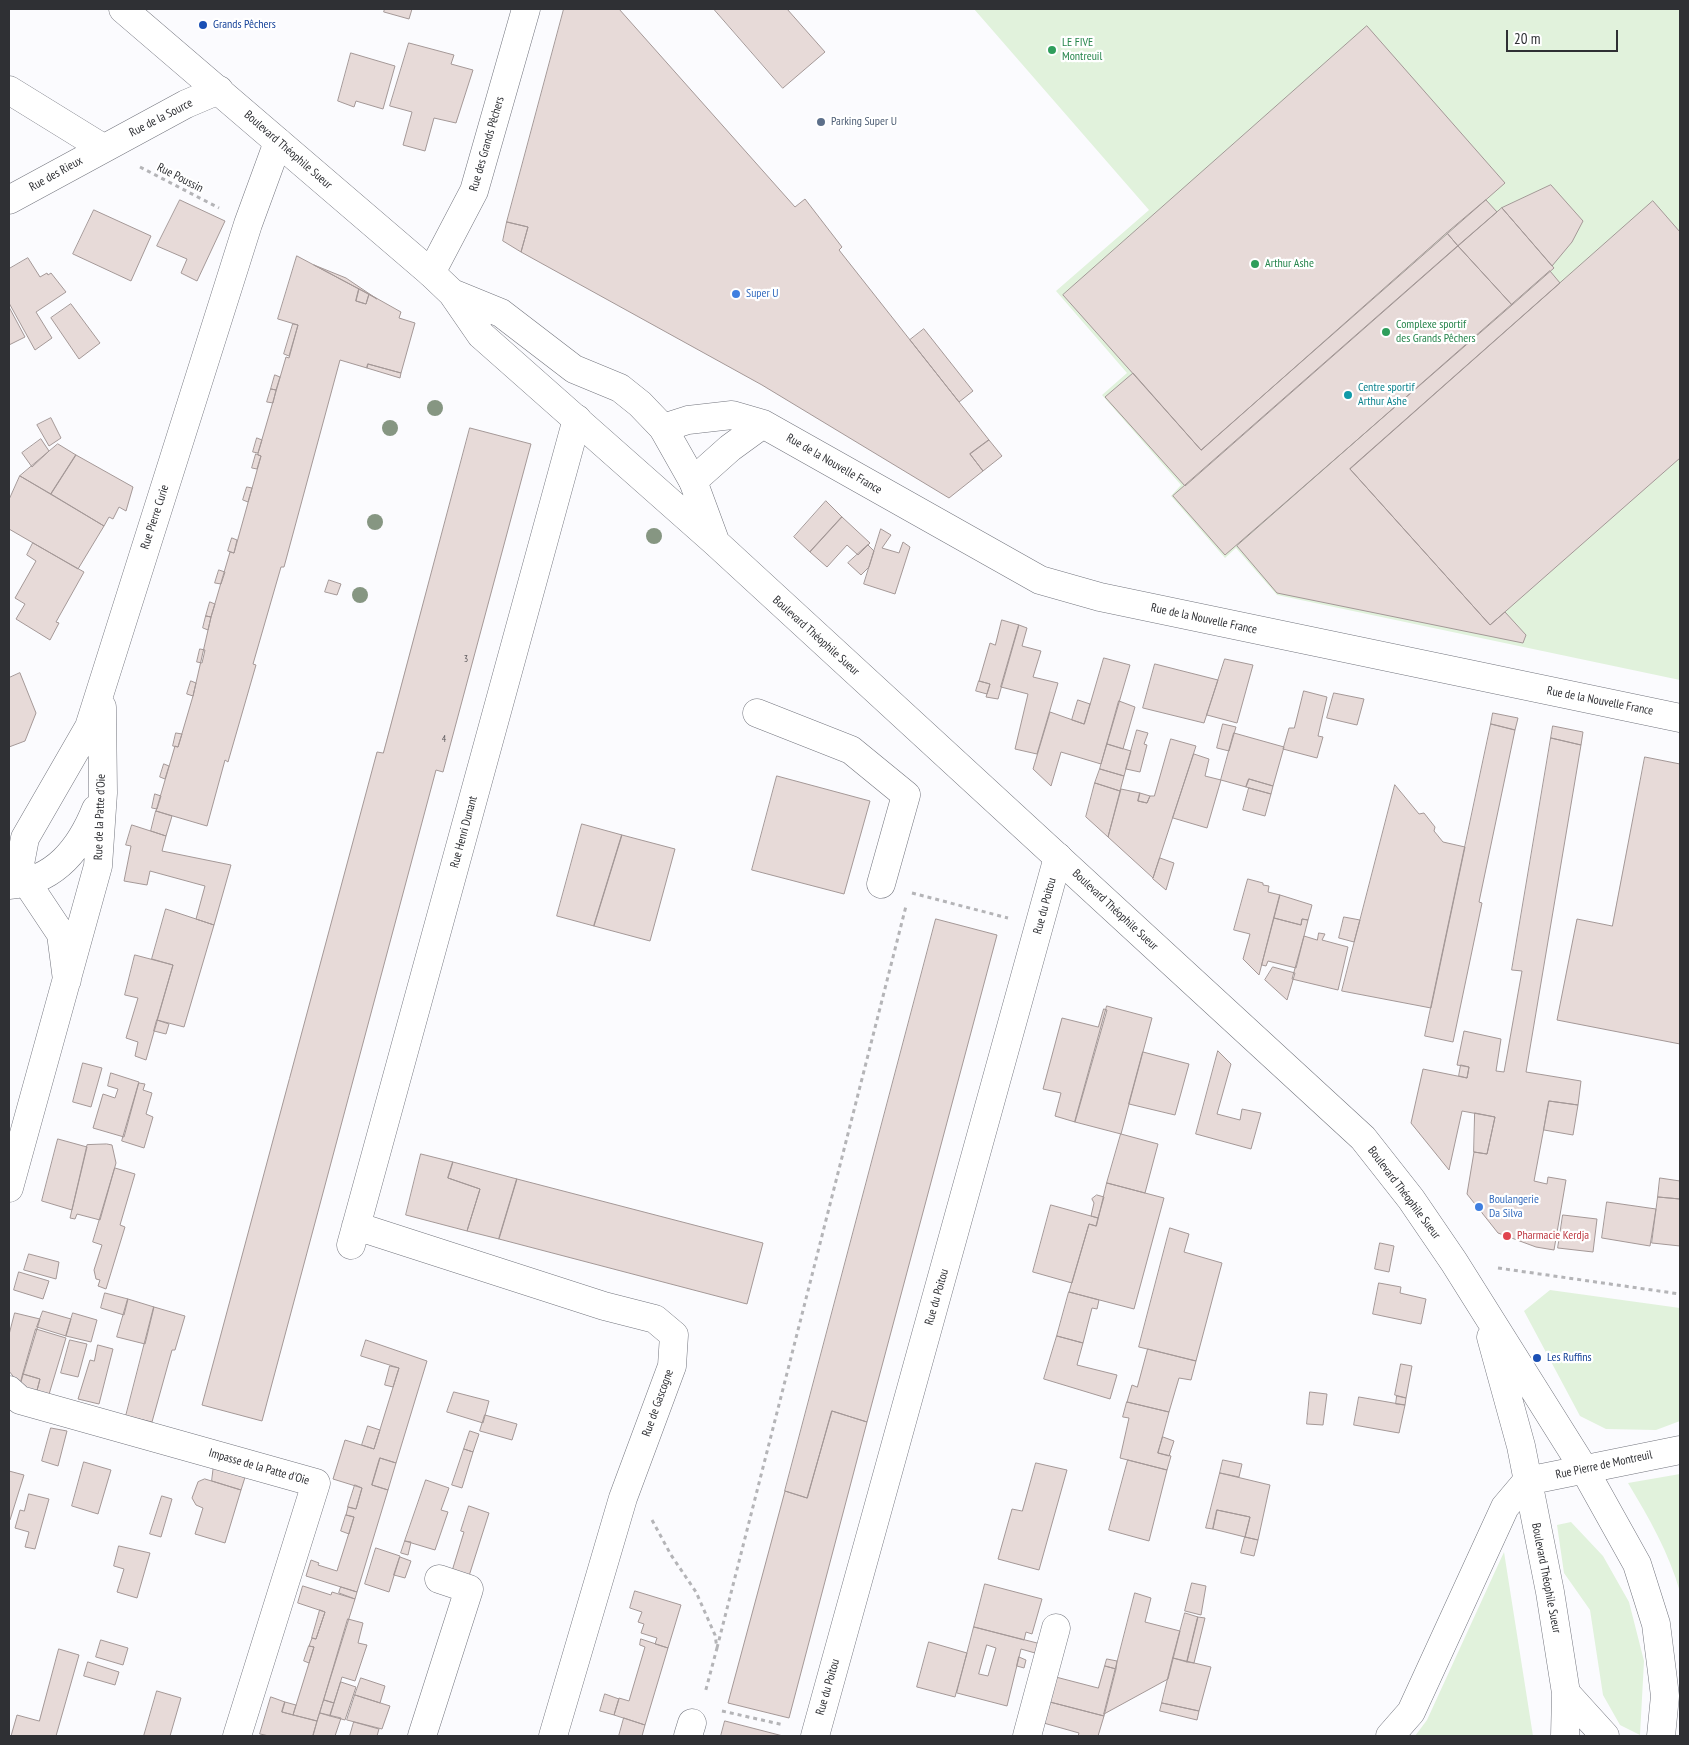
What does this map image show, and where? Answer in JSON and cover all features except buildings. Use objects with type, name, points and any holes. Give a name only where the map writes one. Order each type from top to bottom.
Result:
[{"type":"street","name":"Boulevard Théophile Sueur","points":[[123,9],[431,273],[452,293],[480,335],[716,542],[1362,1138],[1411,1199],[1454,1262],[1584,1469],[1637,1564],[1656,1624],[1665,1696],[1661,1736]]},
{"type":"street","name":"Rue des Grands Pêchers","points":[[431,273],[474,191],[526,9]]},
{"type":"street","points":[[9,90],[104,148]]},
{"type":"street","name":"Rue de la Source","points":[[104,148],[186,104],[219,90]]},
{"type":"street","name":"Rue Pierre Curie","points":[[18,884],[25,838],[88,727],[248,224],[278,142]]},
{"type":"street","name":"Rue des Rieux","points":[[9,200],[104,148]]},
{"type":"street","name":"Boulevard Théophile Sueur","points":[[452,293],[501,313],[574,369],[620,388],[640,404],[663,428],[693,482],[716,542]]},
{"type":"street","name":"Rue de la Nouvelle France","points":[[663,428],[688,420],[732,415],[763,424],[1040,580],[1100,597],[1680,718]]},
{"type":"street","name":"Rue Henri Dunant","points":[[353,1235],[577,419]]},
{"type":"street","points":[[693,482],[730,448],[763,424]]},
{"type":"street","name":"Rue de la Patte d'Oie","points":[[9,1188],[98,866],[103,793],[101,732],[103,680]]},
{"type":"street","points":[[757,713],[851,750],[906,795],[880,884]]},
{"type":"street","points":[[18,884],[61,865],[87,833],[103,793]]},
{"type":"street","name":"Rue du Poitou","points":[[816,1734],[1058,857]]},
{"type":"street","name":"Rue de la Patte d'Oie","points":[[18,884],[61,934],[67,980]]},
{"type":"street","name":"Rue de Gascogne","points":[[353,1235],[655,1319],[674,1335],[672,1366],[623,1498],[553,1736]]},
{"type":"street","name":"Boulevard Théophile Sueur","points":[[1482,1306],[1517,1428],[1550,1592],[1566,1693],[1566,1736]]},
{"type":"street","name":"Impasse de la Patte d'Oie","points":[[9,1390],[20,1400],[316,1483],[237,1736]]},
{"type":"street","name":"Rue Pierre de Montreuil","points":[[1527,1481],[1680,1450]]},
{"type":"street","points":[[1390,1736],[1411,1712],[1505,1507],[1527,1481]]},
{"type":"street","points":[[422,1736],[469,1589],[439,1579]]},
{"type":"street","points":[[1028,1736],[1056,1628]]},
{"type":"street","points":[[1566,1693],[1605,1736]]},
{"type":"path","name":"Rue Poussin","points":[[104,148],[248,224]]},
{"type":"path","points":[[704,1696],[910,892],[1040,926]]},
{"type":"path","points":[[1454,1262],[1680,1294]]},
{"type":"path","points":[[623,1498],[646,1510],[671,1555],[696,1592],[715,1635],[717,1648]]},
{"type":"path","points":[[721,1710],[816,1734]]},
{"type":"green space","name":"Complexe sportif des Grands Pêchers","points":[[974,9],[1680,9],[1680,680],[1277,595],[1236,548],[1225,558],[1171,496],[1181,485],[1102,395],[1127,373],[1056,291],[1149,210]]},
{"type":"green space","points":[[1550,1290],[1680,1308],[1680,1421],[1656,1430],[1606,1429],[1580,1416],[1524,1311]]},
{"type":"green space","points":[[1680,1474],[1680,1592],[1664,1550],[1628,1483]]},
{"type":"green space","points":[[1571,1522],[1603,1556],[1629,1602],[1644,1661],[1640,1735],[1620,1725],[1603,1695],[1590,1610],[1564,1573],[1557,1525]]},
{"type":"green space","points":[[1504,1552],[1533,1736],[1415,1736],[1427,1720]]},
{"type":"place","name":"Grands Pêchers","points":[[203,25]]},
{"type":"place","name":"LE FIVE Montreuil","points":[[1052,50]]},
{"type":"place","name":"Parking Super U","points":[[821,122]]},
{"type":"place","name":"Arthur Ashe","points":[[1255,264]]},
{"type":"place","name":"Super U","points":[[736,294]]},
{"type":"place","name":"Complexe sportif des Grands Pêchers","points":[[1386,332]]},
{"type":"place","name":"Centre sportif Arthur Ashe","points":[[1348,395]]},
{"type":"place","name":"Boulangerie Da Silva","points":[[1479,1207]]},
{"type":"place","name":"Pharmacie Kerdja","points":[[1507,1236]]},
{"type":"place","name":"Les Ruffins","points":[[1537,1358]]}]
